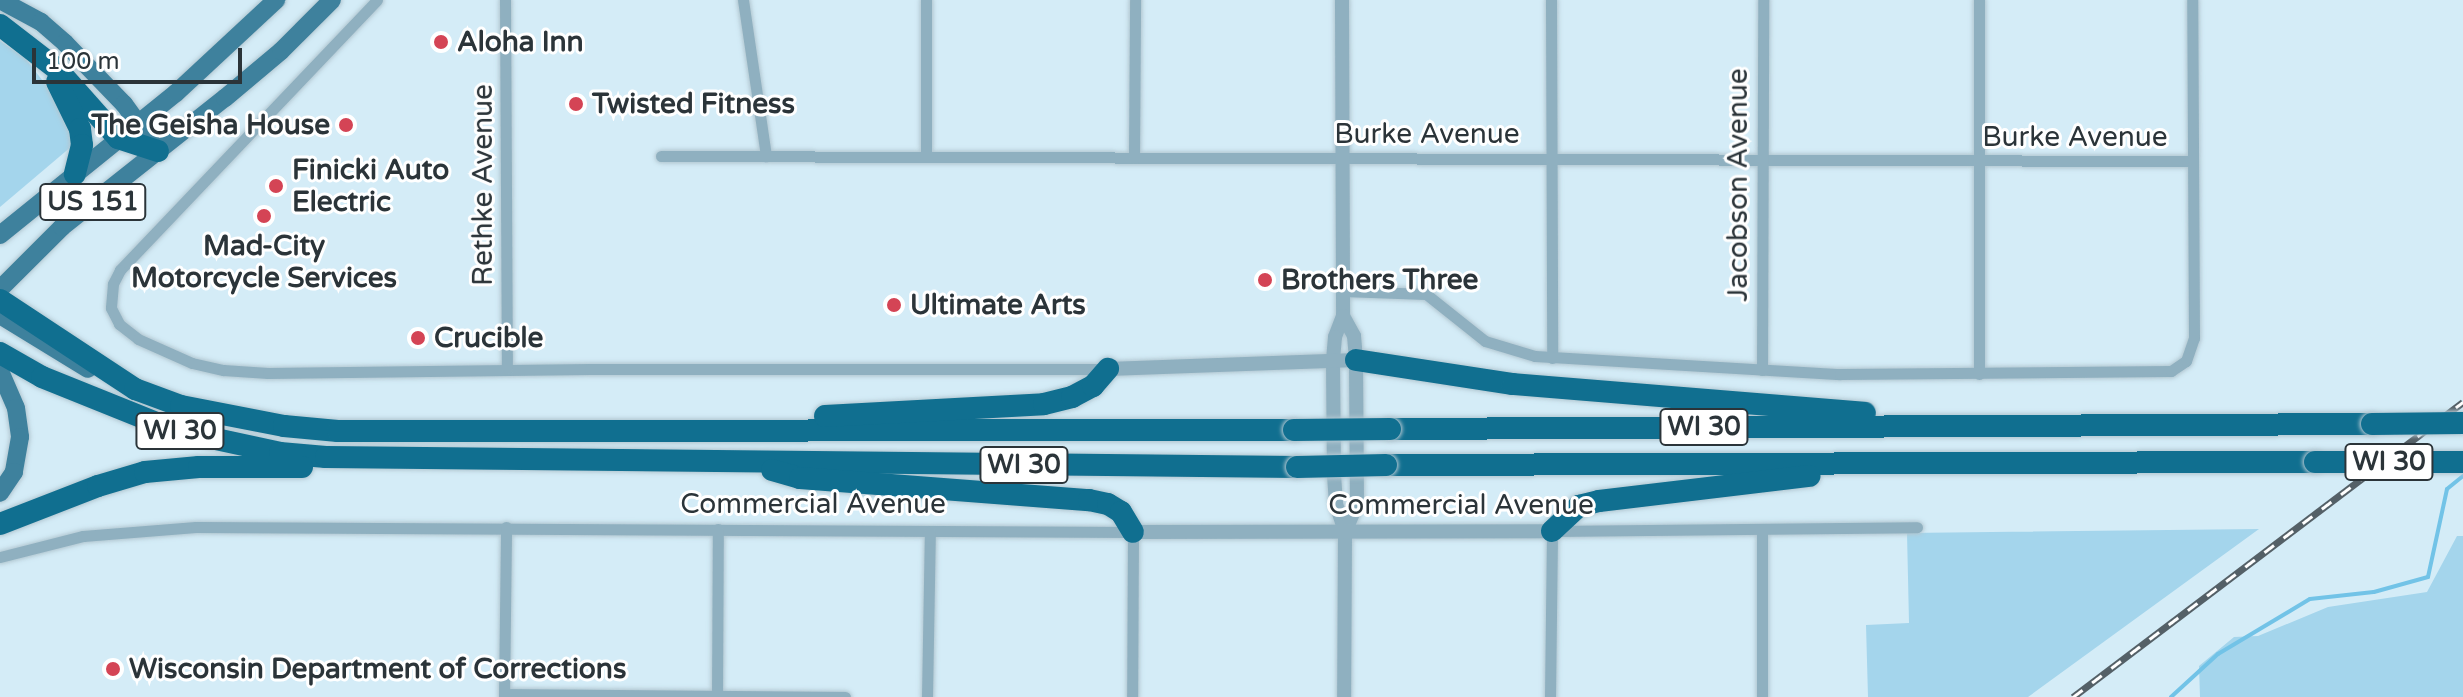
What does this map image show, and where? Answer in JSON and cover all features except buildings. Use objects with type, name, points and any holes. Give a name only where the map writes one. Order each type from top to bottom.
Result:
[{"type":"highway","points":[[0,25],[36,52],[93,106],[118,138],[158,151]]},
{"type":"highway","points":[[36,52],[75,113],[82,145],[75,174]]},
{"type":"highway","points":[[0,300],[135,389]]},
{"type":"highway","name":"WI 30","points":[[0,353],[54,382],[174,430],[280,453],[375,460],[1297,467],[2463,462]]},
{"type":"highway","points":[[1356,360],[1513,384],[2017,426]]},
{"type":"highway","points":[[522,433],[1044,404],[1072,397],[1093,386],[1108,369]]},
{"type":"highway","name":"WI 30","points":[[135,389],[181,406],[284,426],[351,432],[2463,423]]},
{"type":"highway","points":[[0,524],[98,486],[145,472],[199,467],[301,467],[375,460]]},
{"type":"highway","points":[[751,463],[800,478],[1089,500],[1108,504],[1121,512],[1133,532]]},
{"type":"highway","points":[[1552,531],[1579,506],[1599,501],[1926,464]]},
{"type":"main road","points":[[0,0],[41,22],[65,43],[124,104],[158,151]]},
{"type":"main road","name":"US 151","points":[[0,234],[235,41],[276,0]]},
{"type":"main road","name":"US 151","points":[[0,289],[31,257],[281,51],[332,0]]},
{"type":"main road","name":"WI 30","points":[[0,315],[77,364],[135,389]]},
{"type":"main road","points":[[0,371],[16,408],[20,437],[14,472],[0,493]]},
{"type":"street","points":[[377,0],[120,270],[113,284],[111,308],[119,324],[138,339],[165,353],[223,370],[268,373],[507,369],[1108,369],[1356,360]]},
{"type":"street","name":"Rethke Avenue","points":[[505,0],[507,369]]},
{"type":"street","points":[[743,0],[766,156]]},
{"type":"street","points":[[926,0],[926,157]]},
{"type":"street","points":[[1134,158],[1135,0]]},
{"type":"street","points":[[1342,0],[1343,316],[1335,337],[1333,362],[1336,504],[1345,532],[1344,697]]},
{"type":"street","points":[[1551,0],[1552,358]]},
{"type":"street","name":"Jacobson Avenue","points":[[1762,370],[1763,0]]},
{"type":"street","points":[[1979,0],[1979,374]]},
{"type":"street","points":[[1343,291],[1426,294],[1485,341],[1509,351],[1552,358],[1762,370],[1979,374],[2171,371],[2186,361],[2194,338],[2192,0]]},
{"type":"street","name":"Burke Avenue","points":[[661,156],[2193,161]]},
{"type":"street","points":[[1343,316],[1354,336],[1356,360],[1357,504],[1345,532]]},
{"type":"street","points":[[506,527],[504,696],[845,697]]},
{"type":"street","name":"Commercial Avenue","points":[[0,557],[83,536],[155,528],[1345,532],[1917,527]]},
{"type":"street","points":[[717,696],[718,529]]},
{"type":"street","points":[[1762,529],[1762,697]]},
{"type":"street","points":[[927,697],[930,531]]},
{"type":"street","points":[[1550,697],[1552,531]]},
{"type":"street","points":[[1132,697],[1133,532]]},
{"type":"shaded area","points":[[0,41],[25,58],[60,103],[69,120],[72,146],[0,207]]},
{"type":"shaded area","points":[[2259,529],[2028,697],[1868,697],[1866,625],[1909,623],[1907,533]]},
{"type":"shaded area","points":[[2457,536],[2463,536],[2463,697],[2200,697],[2199,666],[2234,637],[2258,636],[2328,607],[2427,592]]},
{"type":"waterway","points":[[2171,697],[2218,654],[2310,599],[2374,592],[2428,577],[2447,489],[2463,476]]},
{"type":"railway","points":[[2073,697],[2463,402]]},
{"type":"place","name":"Aloha Inn","points":[[441,42]]},
{"type":"place","name":"Twisted Fitness","points":[[576,104]]},
{"type":"place","name":"The Geisha House","points":[[346,125]]},
{"type":"place","name":"Finicki Auto Electric","points":[[276,186]]},
{"type":"place","name":"Mad-City Motorcycle Services","points":[[264,216]]},
{"type":"place","name":"Brothers Three","points":[[1265,280]]},
{"type":"place","name":"Ultimate Arts","points":[[894,305]]},
{"type":"place","name":"Crucible","points":[[418,338]]},
{"type":"place","name":"Wisconsin Department of Corrections","points":[[113,669]]}]
